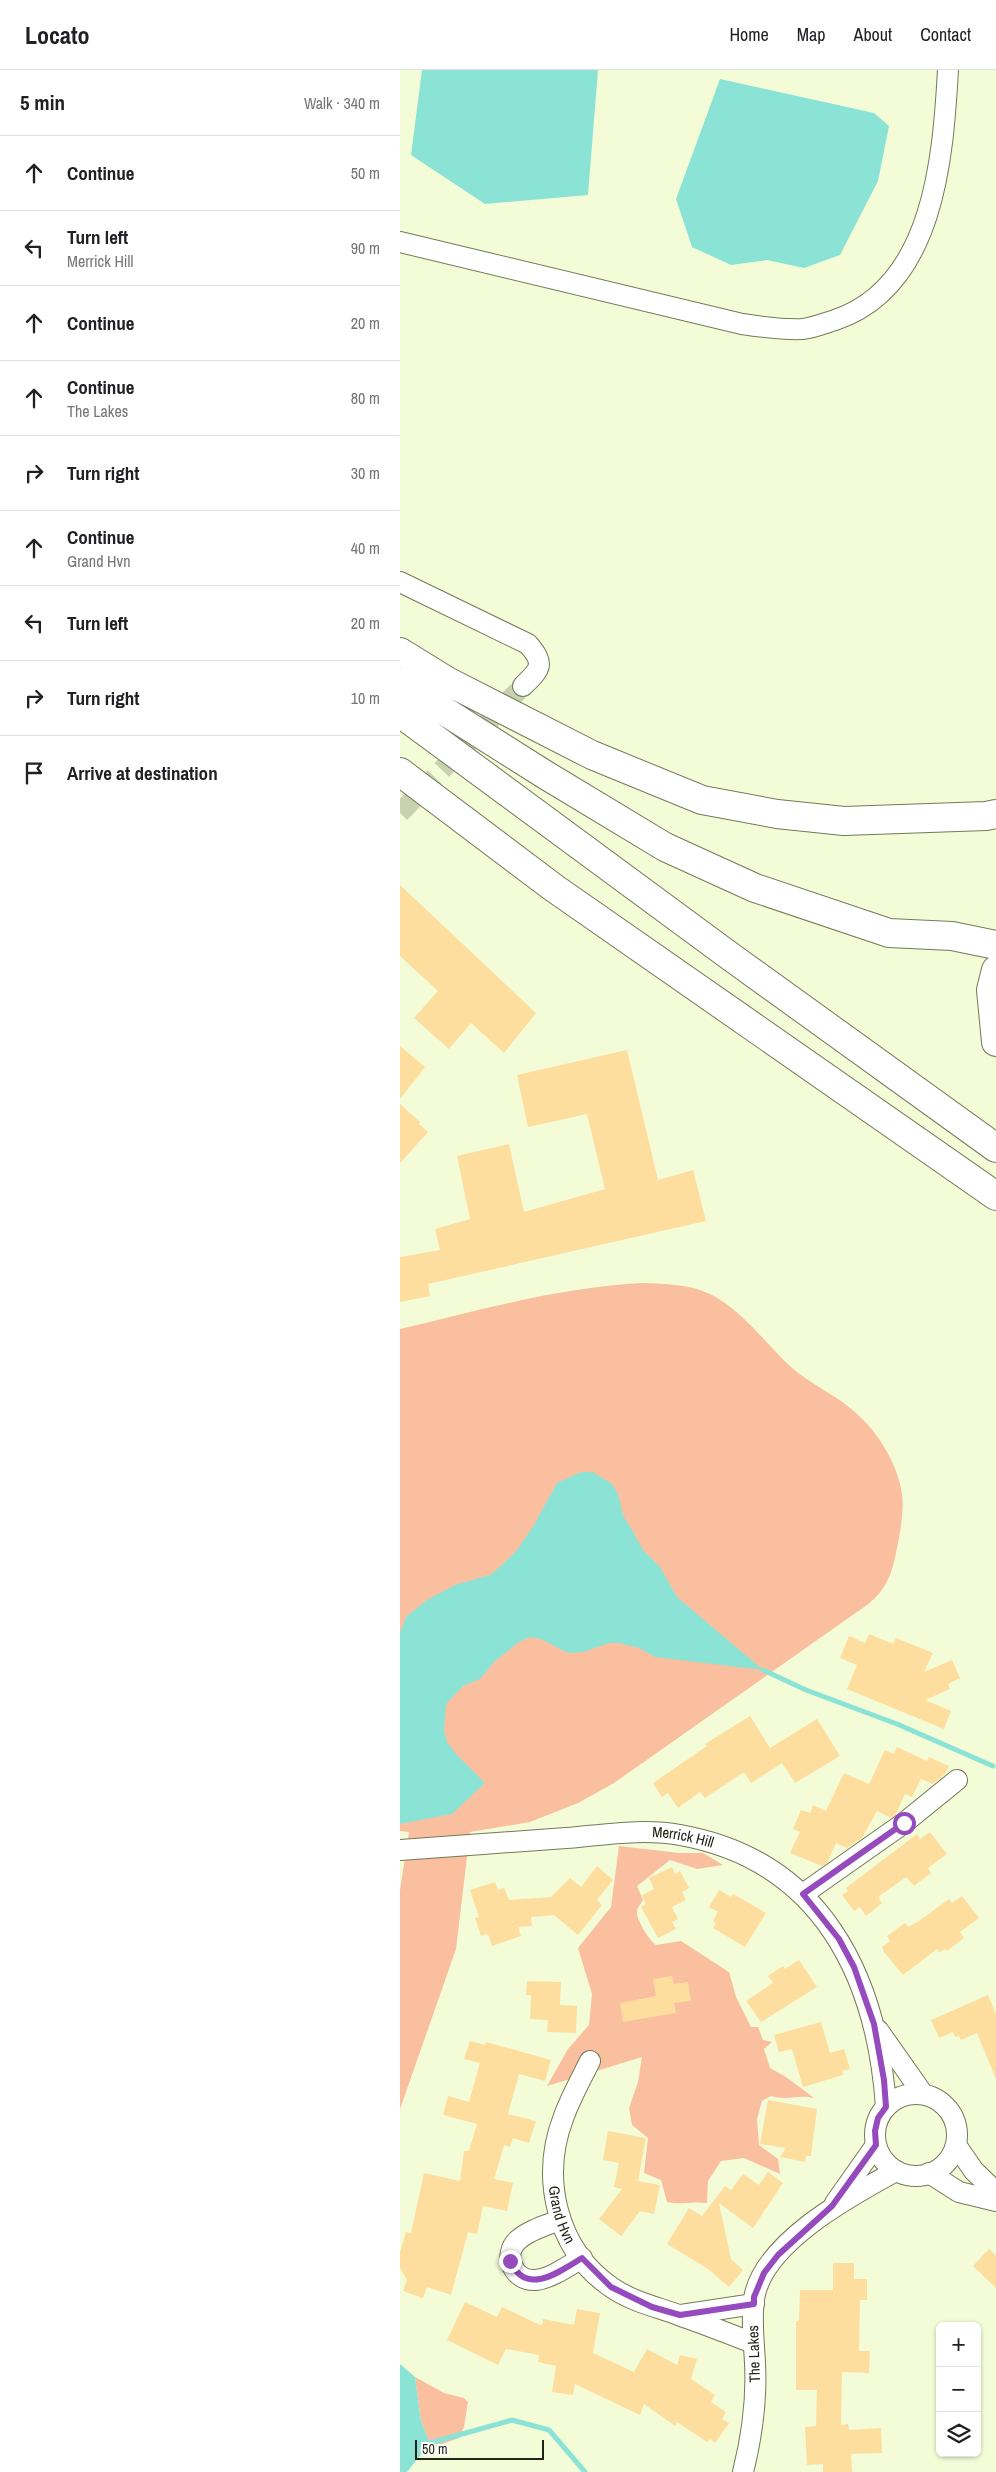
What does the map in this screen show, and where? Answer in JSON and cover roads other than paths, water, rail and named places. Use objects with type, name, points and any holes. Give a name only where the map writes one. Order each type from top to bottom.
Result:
[{"type":"highway","points":[[400,652],[447,681],[592,755],[702,800],[777,814],[844,821],[910,820],[996,814]]},
{"type":"highway","points":[[400,683],[544,774],[665,847],[755,888],[889,933],[952,936],[996,945]]},
{"type":"highway","points":[[400,713],[727,954],[996,1148]]},
{"type":"highway","points":[[400,772],[554,888],[996,1196]]},
{"type":"highway","points":[[996,970],[991,990],[996,1042]]},
{"type":"highway","points":[[921,1144],[951,1178],[996,1215]]},
{"type":"street","points":[[400,242],[742,324],[804,329],[825,323],[846,316],[883,293],[912,254],[926,222],[946,113],[948,70]]},
{"type":"street","points":[[400,582],[528,644],[538,657],[540,665],[537,672],[523,686]]},
{"type":"street","points":[[803,1894],[904,1823],[957,1780]]},
{"type":"street","name":"Merrick Hill","points":[[400,1850],[637,1832],[679,1834],[712,1843],[754,1860],[774,1872],[803,1894],[842,1946],[854,1967],[874,2024],[884,2080],[886,2107]]},
{"type":"street","name":"Merrick Hill","points":[[874,2024],[923,2094]]},
{"type":"street","name":"Grand Hvn","points":[[590,2061],[564,2116],[556,2142],[553,2184],[560,2220],[582,2258],[611,2287],[652,2307],[680,2315],[753,2343]]},
{"type":"street","points":[[909,2094],[923,2094],[936,2099],[950,2112],[957,2131],[956,2145],[950,2157],[941,2167],[929,2173],[912,2175],[896,2171],[884,2160],[876,2145],[875,2131],[878,2118],[886,2107],[896,2098],[909,2094]]},
{"type":"street","name":"The Lakes","points":[[743,2472],[752,2436],[756,2393],[753,2343],[754,2297],[764,2273],[778,2255],[832,2206],[876,2145]]},
{"type":"street","points":[[956,2145],[974,2171],[996,2192]]},
{"type":"street","name":"The Lakes","points":[[832,2206],[896,2171]]},
{"type":"street","points":[[929,2173],[959,2192],[996,2201]]},
{"type":"street","points":[[560,2220],[516,2241],[510,2253],[510,2261],[516,2272],[527,2280],[541,2279],[555,2274],[582,2258]]},
{"type":"street","points":[[680,2315],[754,2304]]},
{"type":"water","points":[[422,70],[598,70],[588,195],[485,204],[411,155]]},
{"type":"water","points":[[720,79],[874,113],[889,126],[878,181],[840,255],[804,268],[767,260],[731,265],[692,247],[676,199]]},
{"type":"water","points":[[581,1472],[593,1472],[612,1484],[618,1494],[623,1515],[643,1550],[660,1567],[677,1597],[763,1670],[655,1657],[639,1648],[619,1643],[609,1643],[583,1652],[568,1653],[541,1639],[530,1637],[519,1642],[495,1661],[480,1679],[463,1686],[446,1704],[444,1730],[447,1742],[456,1754],[485,1783],[452,1814],[400,1824],[400,1633],[406,1617],[427,1600],[455,1585],[490,1575],[501,1566],[517,1550],[534,1525],[557,1483]]},
{"type":"water","points":[[400,2364],[415,2377],[421,2421],[430,2443],[407,2472],[400,2472]]},
{"type":"waterway","points":[[763,1670],[806,1690],[897,1724],[993,1766]]},
{"type":"waterway","points":[[430,2443],[512,2420],[549,2430],[585,2472]]},
{"type":"tunnel","points":[[400,813],[523,686]]}]
